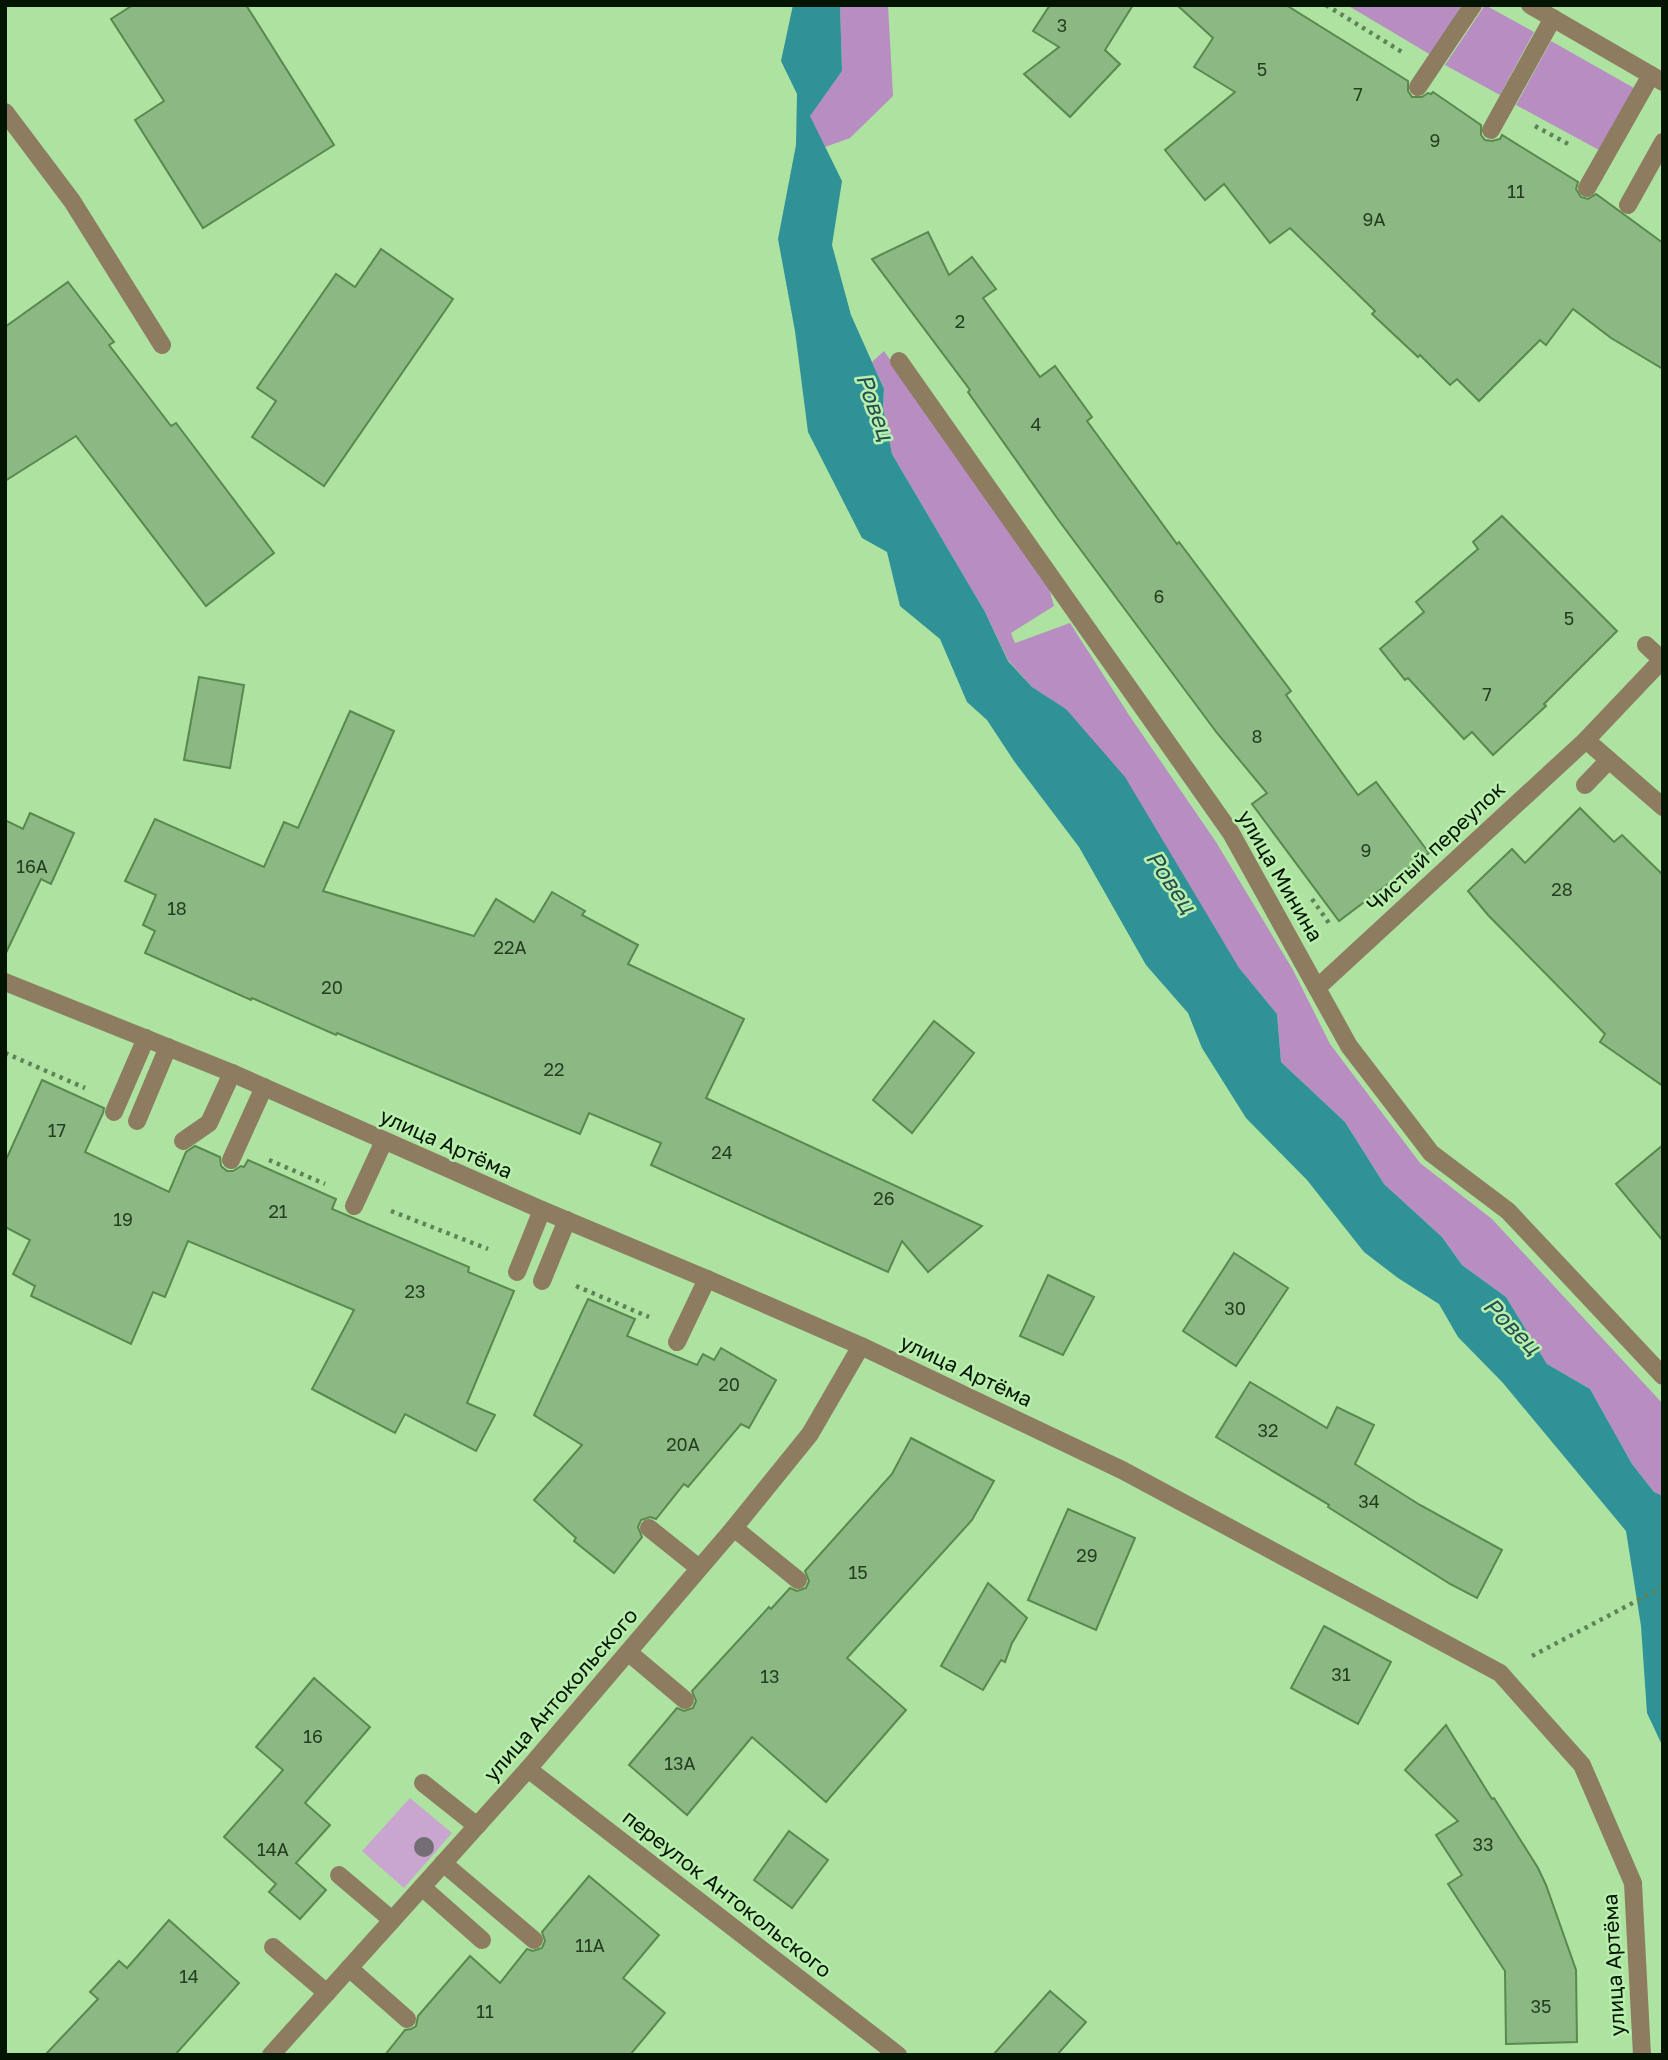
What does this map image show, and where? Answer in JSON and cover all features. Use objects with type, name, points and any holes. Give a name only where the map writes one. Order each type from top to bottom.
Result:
[{"type":"street","points":[[1418,87],[1473,5]]},
{"type":"street","points":[[1530,5],[1657,79],[1587,188]]},
{"type":"street","points":[[1491,130],[1553,18]]},
{"type":"street","points":[[5,112],[72,201],[162,345]]},
{"type":"street","points":[[1628,205],[1663,142]]},
{"type":"street","name":"улица Минина","points":[[899,361],[1231,833],[1349,1046],[1431,1153],[1508,1211],[1663,1376]]},
{"type":"street","points":[[1646,645],[1662,660]]},
{"type":"street","name":"Чистый переулок","points":[[1317,988],[1586,740],[1662,660]]},
{"type":"street","points":[[1586,740],[1663,807]]},
{"type":"street","points":[[1585,785],[1609,760]]},
{"type":"street","name":"улица Артёма","points":[[6,983],[232,1073],[384,1142],[861,1346],[1122,1470],[1500,1673],[1582,1765],[1633,1883],[1642,2055]]},
{"type":"street","points":[[114,1112],[146,1038]]},
{"type":"street","points":[[137,1121],[168,1047]]},
{"type":"street","points":[[183,1141],[209,1123],[232,1073]]},
{"type":"street","points":[[231,1160],[264,1087]]},
{"type":"street","points":[[354,1206],[384,1142]]},
{"type":"street","points":[[517,1272],[542,1210]]},
{"type":"street","points":[[542,1281],[567,1220]]},
{"type":"street","points":[[677,1342],[707,1279]]},
{"type":"street","name":"улица Антокольского","points":[[271,2055],[528,1769],[734,1528],[810,1434],[861,1346]]},
{"type":"street","points":[[649,1528],[699,1568]]},
{"type":"street","points":[[734,1528],[798,1580]]},
{"type":"street","points":[[628,1652],[685,1700]]},
{"type":"street","name":"переулок Антокольского","points":[[528,1769],[898,2055]]},
{"type":"street","points":[[423,1783],[477,1826]]},
{"type":"street","points":[[443,1863],[534,1940]]},
{"type":"street","points":[[339,1875],[392,1920]]},
{"type":"street","points":[[422,1887],[482,1940]]},
{"type":"street","points":[[273,1947],[327,1993]]},
{"type":"street","points":[[349,1968],[407,2019]]},
{"type":"path","points":[[1500,1673],[1663,1587]]},
{"type":"shaded area","points":[[840,5],[888,5],[893,96],[850,138],[825,147],[809,116],[842,71]]},
{"type":"shaded area","points":[[1347,5],[1462,5],[1431,55]]},
{"type":"shaded area","points":[[1485,5],[1534,32],[1500,95],[1445,65]]},
{"type":"shaded area","points":[[1551,41],[1634,88],[1599,150],[1516,105]]},
{"type":"shaded area","points":[[884,351],[1049,588],[1054,606],[1011,633],[1015,643],[1070,623],[1216,842],[1293,970],[1330,1044],[1420,1163],[1492,1219],[1663,1404],[1663,1496],[1654,1492],[1632,1464],[1590,1389],[1547,1364],[1506,1297],[1462,1265],[1442,1237],[1384,1184],[1345,1122],[1281,1062],[1277,1014],[1239,969],[1169,852],[1066,709],[1032,687],[1008,660],[985,612],[892,454],[883,407],[884,389],[872,362]]},
{"type":"shaded area","points":[[410,1798],[452,1833],[404,1888],[362,1851]]},
{"type":"water","name":"Ровец","points":[[793,5],[840,5],[842,71],[810,116],[842,181],[832,245],[851,315],[884,389],[883,407],[892,454],[985,612],[1008,661],[1032,687],[1066,709],[1125,777],[1239,968],[1277,1014],[1281,1062],[1345,1122],[1384,1184],[1442,1237],[1462,1265],[1506,1297],[1547,1364],[1590,1389],[1632,1464],[1654,1492],[1663,1496],[1663,1747],[1647,1713],[1641,1626],[1626,1531],[1503,1383],[1458,1337],[1439,1304],[1364,1252],[1307,1180],[1246,1118],[1202,1048],[1188,1013],[1146,965],[1079,847],[1014,761],[987,720],[967,702],[940,639],[900,606],[887,552],[862,538],[808,432],[795,331],[778,239],[796,145],[797,94],[781,61]]},
{"type":"building","points":[[133,5],[246,5],[334,145],[203,228],[135,120],[164,101],[111,19]]},
{"type":"building","points":[[1050,5],[1133,5],[1105,50],[1120,64],[1070,117],[1024,74],[1059,47],[1033,31]]},
{"type":"building","points":[[1177,5],[1286,5],[1408,81],[1408,91],[1412,97],[1422,97],[1433,92],[1481,125],[1481,135],[1485,140],[1500,139],[1502,135],[1578,182],[1576,189],[1581,197],[1588,199],[1596,194],[1663,243],[1663,369],[1611,338],[1573,309],[1546,345],[1540,340],[1479,401],[1457,379],[1450,385],[1372,314],[1375,311],[1290,228],[1270,243],[1224,184],[1205,200],[1165,150],[1235,92],[1194,67],[1213,38]]},
{"type":"building","points":[[928,232],[949,275],[972,257],[996,289],[983,298],[1040,377],[1055,366],[1092,417],[1087,421],[1177,544],[1179,542],[1291,691],[1286,695],[1358,795],[1376,782],[1429,853],[1339,921],[1252,804],[1267,793],[1217,733],[1057,518],[968,392],[970,390],[872,259]]},
{"type":"building","points":[[381,249],[453,299],[324,486],[252,437],[276,401],[257,388],[336,274],[355,287]]},
{"type":"building","points":[[68,282],[114,342],[109,345],[171,426],[176,423],[274,553],[206,606],[76,436],[5,481],[5,327]]},
{"type":"building","points":[[1502,516],[1617,631],[1544,704],[1546,706],[1493,755],[1472,732],[1464,739],[1408,678],[1405,680],[1380,649],[1424,612],[1416,602],[1478,549],[1473,542]]},
{"type":"building","points":[[199,677],[244,685],[230,768],[184,760]]},
{"type":"building","points":[[350,711],[394,731],[323,891],[474,936],[496,899],[534,922],[552,892],[585,911],[582,915],[638,945],[628,964],[744,1019],[706,1098],[982,1226],[928,1272],[902,1241],[888,1272],[651,1165],[661,1143],[589,1113],[580,1134],[252,998],[251,1000],[145,953],[155,931],[143,925],[156,895],[125,881],[155,819],[264,867],[284,822],[298,828]]},
{"type":"building","points":[[1580,808],[1614,842],[1622,835],[1663,875],[1663,1086],[1600,1042],[1605,1034],[1488,915],[1468,891],[1512,849],[1525,863]]},
{"type":"building","points":[[30,813],[74,833],[51,884],[41,879],[5,955],[5,820],[23,829]]},
{"type":"building","points":[[934,1021],[974,1053],[912,1133],[873,1100]]},
{"type":"building","points":[[42,1080],[104,1108],[85,1152],[169,1192],[186,1152],[195,1146],[220,1157],[221,1166],[227,1171],[244,1167],[248,1160],[336,1199],[332,1209],[469,1267],[468,1272],[514,1291],[467,1403],[495,1415],[476,1451],[405,1414],[395,1433],[312,1389],[354,1310],[188,1241],[165,1297],[153,1292],[131,1344],[31,1296],[35,1286],[13,1274],[30,1240],[5,1227],[5,1162]]},
{"type":"building","points":[[1663,1145],[1663,1241],[1616,1184]]},
{"type":"building","points":[[1234,1253],[1288,1288],[1236,1366],[1183,1331]]},
{"type":"building","points":[[1048,1275],[1094,1297],[1063,1355],[1020,1336]]},
{"type":"building","points":[[588,1299],[635,1319],[627,1336],[697,1365],[703,1354],[714,1360],[721,1348],[776,1380],[749,1428],[741,1424],[688,1487],[684,1484],[656,1519],[650,1517],[641,1520],[638,1527],[642,1537],[614,1573],[574,1541],[576,1538],[534,1500],[582,1445],[534,1415]]},
{"type":"building","points":[[1250,1382],[1327,1428],[1337,1407],[1374,1425],[1355,1464],[1420,1505],[1502,1550],[1477,1598],[1450,1584],[1328,1507],[1329,1505],[1216,1437]]},
{"type":"building","points":[[911,1438],[994,1481],[972,1520],[847,1658],[906,1710],[826,1802],[752,1737],[687,1815],[629,1765],[677,1708],[684,1711],[693,1708],[696,1701],[692,1691],[769,1607],[771,1609],[790,1588],[797,1591],[806,1588],[809,1581],[805,1571],[892,1474]]},
{"type":"building","points":[[1068,1509],[1135,1538],[1096,1630],[1028,1600]]},
{"type":"building","points":[[988,1583],[1027,1618],[1012,1643],[1005,1662],[1001,1660],[983,1690],[941,1666]]},
{"type":"building","points":[[1324,1626],[1391,1662],[1358,1724],[1291,1688]]},
{"type":"building","points":[[314,1678],[370,1727],[305,1803],[330,1825],[296,1863],[326,1890],[300,1919],[269,1892],[276,1884],[224,1837],[283,1770],[256,1747]]},
{"type":"building","points":[[1446,1725],[1538,1868],[1546,1885],[1576,1970],[1577,2042],[1506,2044],[1505,1971],[1448,1884],[1462,1875],[1436,1835],[1458,1821],[1405,1770]]},
{"type":"building","points":[[789,1831],[828,1860],[792,1908],[754,1880]]},
{"type":"building","points":[[589,1876],[659,1935],[623,1978],[665,2013],[630,2055],[385,2055],[405,2030],[416,2026],[418,2016],[470,1956],[500,1983],[527,1949],[533,1951],[542,1948],[545,1941],[542,1932]]},
{"type":"building","points":[[169,1920],[239,1983],[175,2055],[45,2055],[98,1999],[90,1992],[119,1961],[127,1968]]},
{"type":"building","points":[[1050,1991],[1086,2022],[1057,2055],[993,2055]]}]
